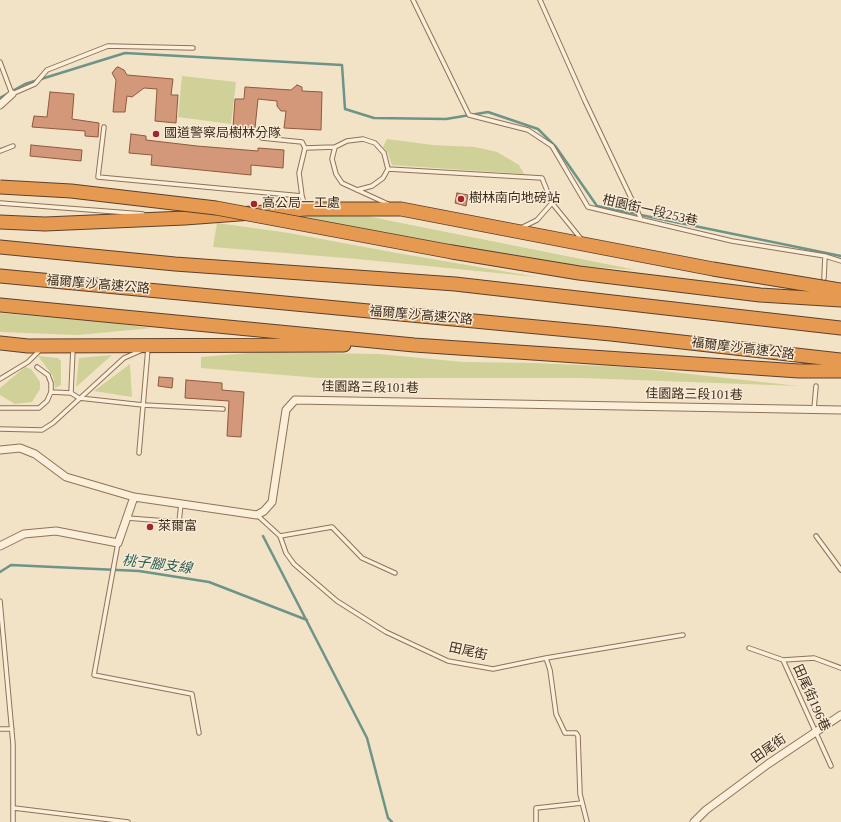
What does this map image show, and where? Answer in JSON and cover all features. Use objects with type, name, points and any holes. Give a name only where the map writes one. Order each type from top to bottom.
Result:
[{"type":"highway","points":[[0,187],[71,191],[216,208],[452,252],[579,273],[760,295],[841,300]]},
{"type":"highway","points":[[0,222],[45,224],[185,218],[304,203],[401,209],[587,245],[841,290]]},
{"type":"highway","points":[[0,247],[175,264],[456,284],[841,328]]},
{"type":"highway","name":"福爾摩沙高速公路","points":[[0,276],[611,334],[841,360]]},
{"type":"highway","points":[[2,305],[414,345],[799,371],[841,371]]},
{"type":"highway","points":[[0,343],[73,347],[414,345]]},
{"type":"street","points":[[0,105],[12,94]]},
{"type":"street","name":"佳園路三段101巷","points":[[257,515],[264,511],[272,502],[286,410],[295,400],[841,410]]},
{"type":"street","points":[[0,450],[20,448],[35,454],[66,477],[134,497],[257,515]]},
{"type":"street","points":[[0,546],[24,534],[56,531],[118,543],[134,497]]},
{"type":"street","name":"田尾街","points":[[694,822],[706,810],[768,764],[841,715]]},
{"type":"lane","name":"柑園街一段253巷","points":[[413,0],[469,115],[528,130],[552,146],[588,207],[732,241],[825,256],[841,261]]},
{"type":"lane","points":[[540,0],[640,219]]},
{"type":"lane","points":[[0,62],[12,94],[35,84],[47,70],[108,46],[193,48]]},
{"type":"lane","points":[[104,127],[98,177],[304,203],[299,173],[305,148],[302,142],[262,138]]},
{"type":"lane","points":[[305,148],[335,147],[347,141],[363,139],[375,143],[384,152],[388,169],[383,178],[372,186],[356,190]]},
{"type":"lane","points":[[0,151],[13,146]]},
{"type":"lane","points":[[335,147],[332,158],[336,174],[342,183],[401,209]]},
{"type":"lane","points":[[388,169],[542,178],[552,202],[563,219],[587,245]]},
{"type":"lane","points":[[516,231],[536,220],[552,202]]},
{"type":"lane","points":[[0,204],[85,208],[185,218]]},
{"type":"lane","points":[[824,278],[825,256]]},
{"type":"lane","points":[[0,379],[28,362],[44,346]]},
{"type":"lane","points":[[71,393],[73,347]]},
{"type":"lane","points":[[0,429],[42,430],[53,423],[124,358],[149,347],[139,453]]},
{"type":"lane","points":[[0,408],[39,408],[47,401],[51,392],[51,383],[48,375],[36,367]]},
{"type":"lane","points":[[814,409],[816,386]]},
{"type":"lane","points":[[51,392],[71,393],[79,398],[143,405],[223,409]]},
{"type":"lane","points":[[127,518],[179,522],[181,504]]},
{"type":"lane","name":"田尾街","points":[[257,515],[280,536],[286,553],[294,564],[337,601],[386,632],[448,661],[493,669],[546,658],[683,635]]},
{"type":"lane","points":[[280,536],[332,527],[362,558],[395,573]]},
{"type":"lane","points":[[816,536],[841,570]]},
{"type":"lane","points":[[118,543],[94,675],[192,694],[199,733]]},
{"type":"lane","points":[[0,601],[12,729],[13,822]]},
{"type":"lane","points":[[749,648],[783,660],[814,658],[841,668]]},
{"type":"lane","points":[[546,658],[550,670],[556,714],[565,733],[576,733],[578,736],[582,803],[587,822]]},
{"type":"lane","points":[[0,661],[5,659]]},
{"type":"lane","name":"田尾街196巷","points":[[783,660],[830,766]]},
{"type":"lane","points":[[0,729],[12,729]]},
{"type":"lane","points":[[536,822],[536,808],[582,803]]},
{"type":"lane","points":[[14,808],[128,822]]},
{"type":"green space","points":[[182,76],[236,82],[231,124],[178,117]]},
{"type":"green space","points":[[387,139],[433,145],[475,147],[497,152],[519,165],[524,174],[392,165],[388,153],[383,147]]},
{"type":"green space","points":[[358,214],[636,270],[565,265],[296,217]]},
{"type":"green space","points":[[217,223],[289,233],[537,277],[357,259],[213,247]]},
{"type":"green space","points":[[0,313],[152,328],[78,335],[0,332]]},
{"type":"green space","points":[[261,352],[379,354],[463,362],[626,367],[798,386],[582,378],[319,378],[201,368],[201,357]]},
{"type":"green space","points":[[112,355],[76,387],[79,358]]},
{"type":"green space","points":[[38,356],[58,358],[61,361],[61,385],[55,388],[53,376]]},
{"type":"green space","points":[[130,364],[132,397],[94,391]]},
{"type":"green space","points":[[25,367],[31,369],[36,376],[40,382],[40,389],[32,402],[15,404],[0,395],[0,388]]},
{"type":"building","points":[[118,67],[124,70],[127,75],[173,79],[171,95],[178,95],[176,123],[155,121],[157,89],[144,88],[132,97],[127,96],[125,112],[113,112],[116,80],[112,73]]},
{"type":"building","points":[[297,85],[302,87],[302,91],[322,92],[321,130],[284,128],[286,111],[281,111],[277,106],[277,101],[258,99],[255,128],[233,127],[235,99],[244,99],[245,87],[291,90]]},
{"type":"building","points":[[50,92],[74,94],[72,119],[99,123],[98,137],[85,136],[85,131],[32,127],[34,116],[47,117]]},
{"type":"building","points":[[131,134],[146,136],[146,140],[197,146],[258,151],[258,148],[284,150],[283,168],[251,165],[251,175],[151,165],[152,155],[129,153]]},
{"type":"building","points":[[31,145],[82,150],[81,161],[30,156]]},
{"type":"building","name":"樹林南向地磅站","points":[[457,193],[468,195],[466,206],[455,203]]},
{"type":"building","points":[[159,377],[173,378],[172,388],[158,386]]},
{"type":"building","points":[[186,380],[222,383],[222,390],[244,392],[241,437],[227,436],[229,401],[185,398]]},
{"type":"waterway","points":[[0,98],[25,84],[125,53],[342,65],[345,109],[374,118],[446,119],[488,112],[538,129],[556,147],[597,206],[841,256]]},
{"type":"waterway","points":[[263,536],[367,738],[388,818],[392,822]]},
{"type":"waterway","name":"桃子腳支線","points":[[0,572],[11,565],[139,571],[209,582],[307,620]]},
{"type":"place","name":"國道警察局樹林分隊","points":[[156,134]]},
{"type":"place","name":"樹林南向地磅站","points":[[461,199]]},
{"type":"place","name":"高公局一工處","points":[[254,204]]},
{"type":"place","name":"萊爾富","points":[[150,527]]}]
